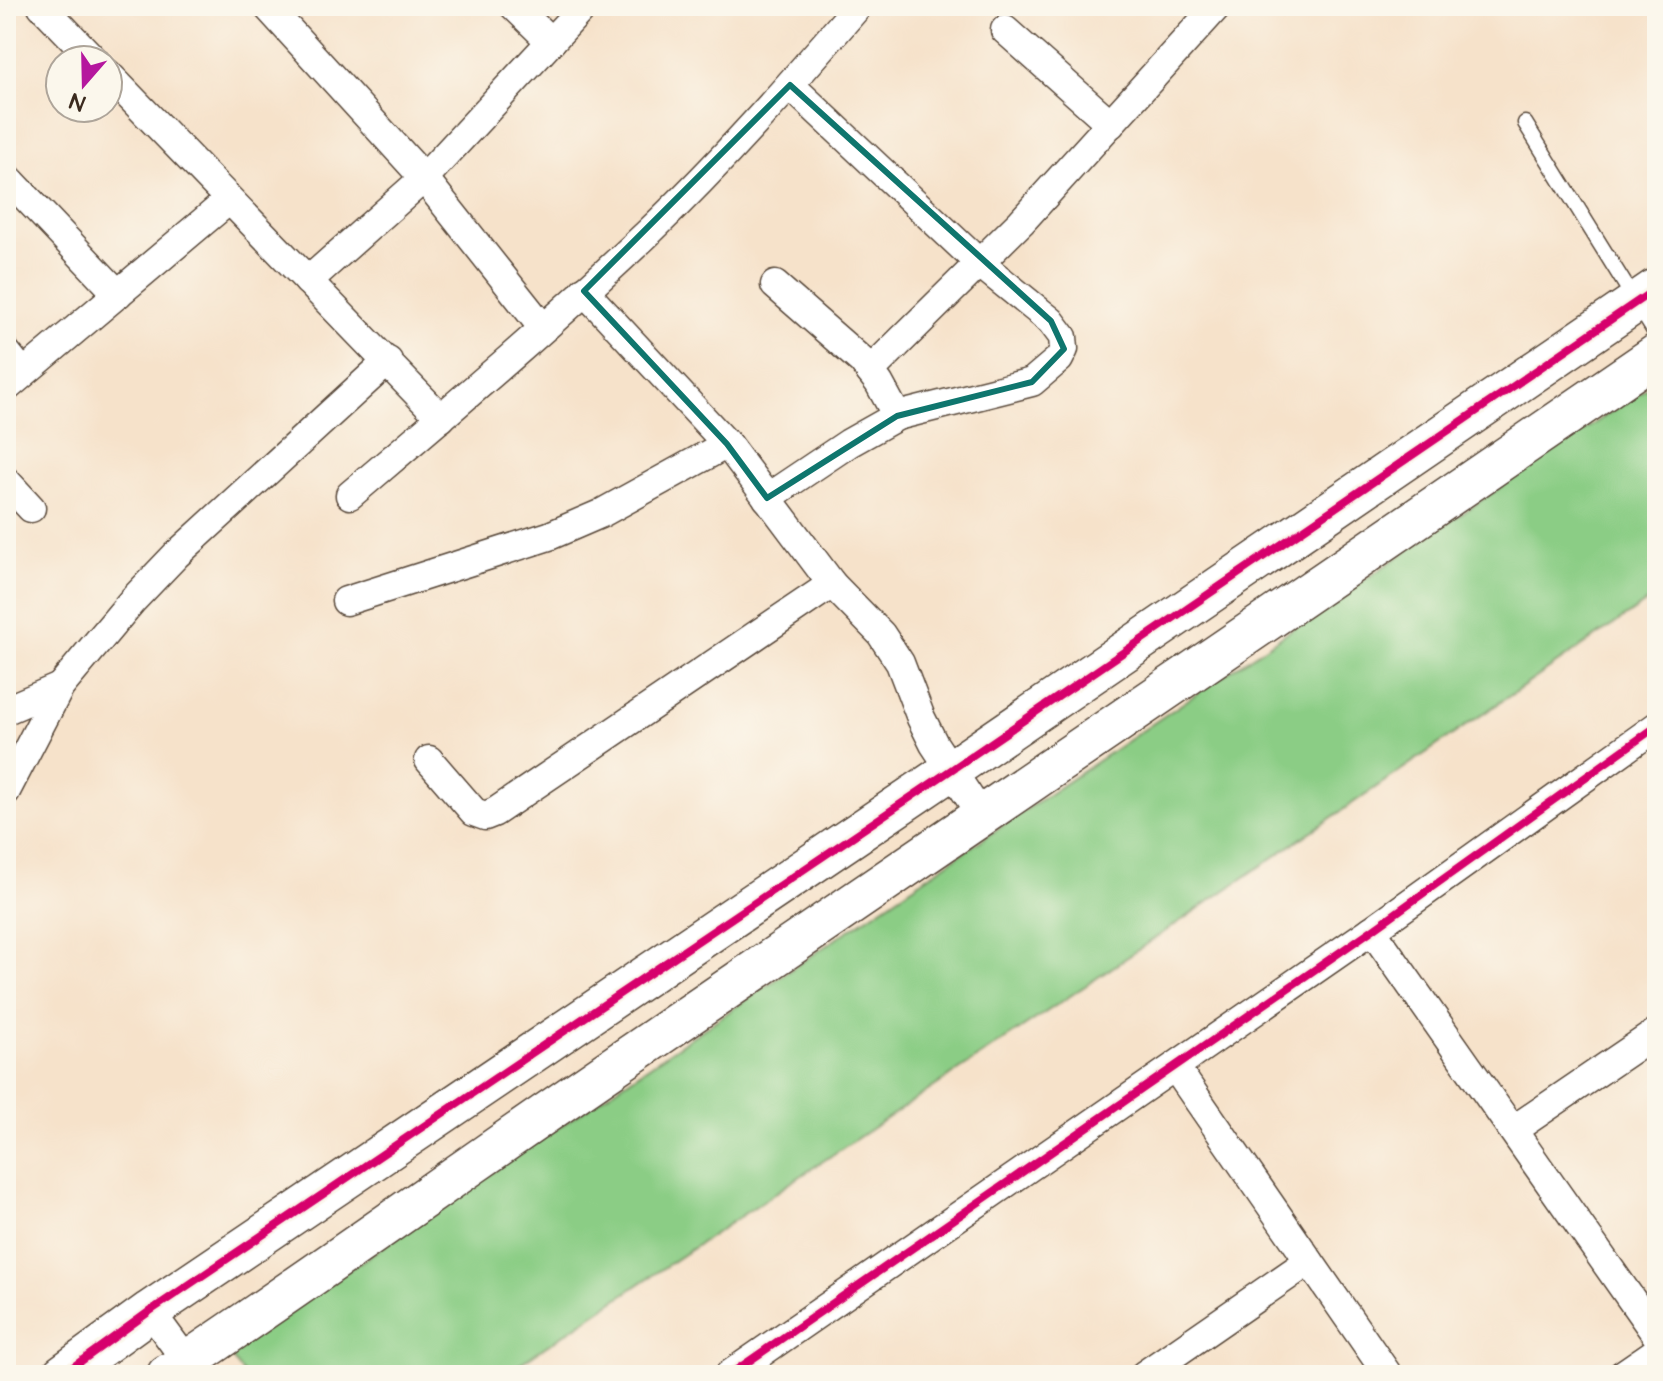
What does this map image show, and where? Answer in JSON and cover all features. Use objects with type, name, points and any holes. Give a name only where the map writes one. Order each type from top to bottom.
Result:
[{"type":"street","points":[[42,6],[79,44]]},
{"type":"street","points":[[267,6],[424,178],[543,328]]},
{"type":"street","points":[[514,6],[551,42]]},
{"type":"street","points":[[308,281],[424,178],[584,6]]},
{"type":"street","points":[[350,495],[584,291],[722,159],[858,6]]},
{"type":"street","points":[[870,371],[1021,222],[1217,6]]},
{"type":"street","points":[[1005,30],[1111,124]]},
{"type":"street","points":[[767,498],[872,428],[897,416],[1032,382],[1059,359],[1064,349],[1063,337],[1051,321],[978,262],[790,85]]},
{"type":"street","points":[[124,91],[441,418]]},
{"type":"street","points":[[6,176],[118,294]]},
{"type":"street","points":[[12,371],[118,294],[229,200]]},
{"type":"street","points":[[775,285],[870,371],[897,416]]},
{"type":"street","points":[[584,291],[727,444],[832,584],[893,650],[921,718],[981,815]]},
{"type":"street","points":[[62,1375],[150,1311],[951,770],[1646,294]]},
{"type":"street","points":[[150,1311],[184,1371],[475,1161],[1657,354]]},
{"type":"street","points":[[6,791],[60,687],[132,601],[176,555],[388,361]]},
{"type":"street","points":[[346,601],[549,536],[600,514],[727,444]]},
{"type":"street","points":[[6,481],[31,508]]},
{"type":"street","points":[[429,760],[474,812],[485,816],[495,812],[832,584]]},
{"type":"street","points":[[6,710],[60,687]]},
{"type":"street","points":[[729,1375],[1372,930],[1657,726]]},
{"type":"street","points":[[1372,930],[1657,1336]]},
{"type":"street","points":[[1513,1130],[1657,1032]]},
{"type":"street","points":[[1175,1067],[1388,1375]]},
{"type":"street","points":[[1144,1375],[1309,1261]]},
{"type":"street","points":[[1622,1375],[1657,1351]]},
{"type":"lane","points":[[1525,123],[1646,294],[1657,336]]},
{"type":"highlighted area","points":[[790,85],[1051,321],[1064,349],[1032,382],[897,416],[767,498],[727,444],[584,291]]},
{"type":"green space","points":[[1657,381],[1657,595],[1094,980],[503,1375],[244,1375],[228,1352]]},
{"type":"cycle path","points":[[62,1375],[150,1311],[1657,288]]},
{"type":"cycle path","points":[[729,1375],[1372,930],[1657,726]]}]
